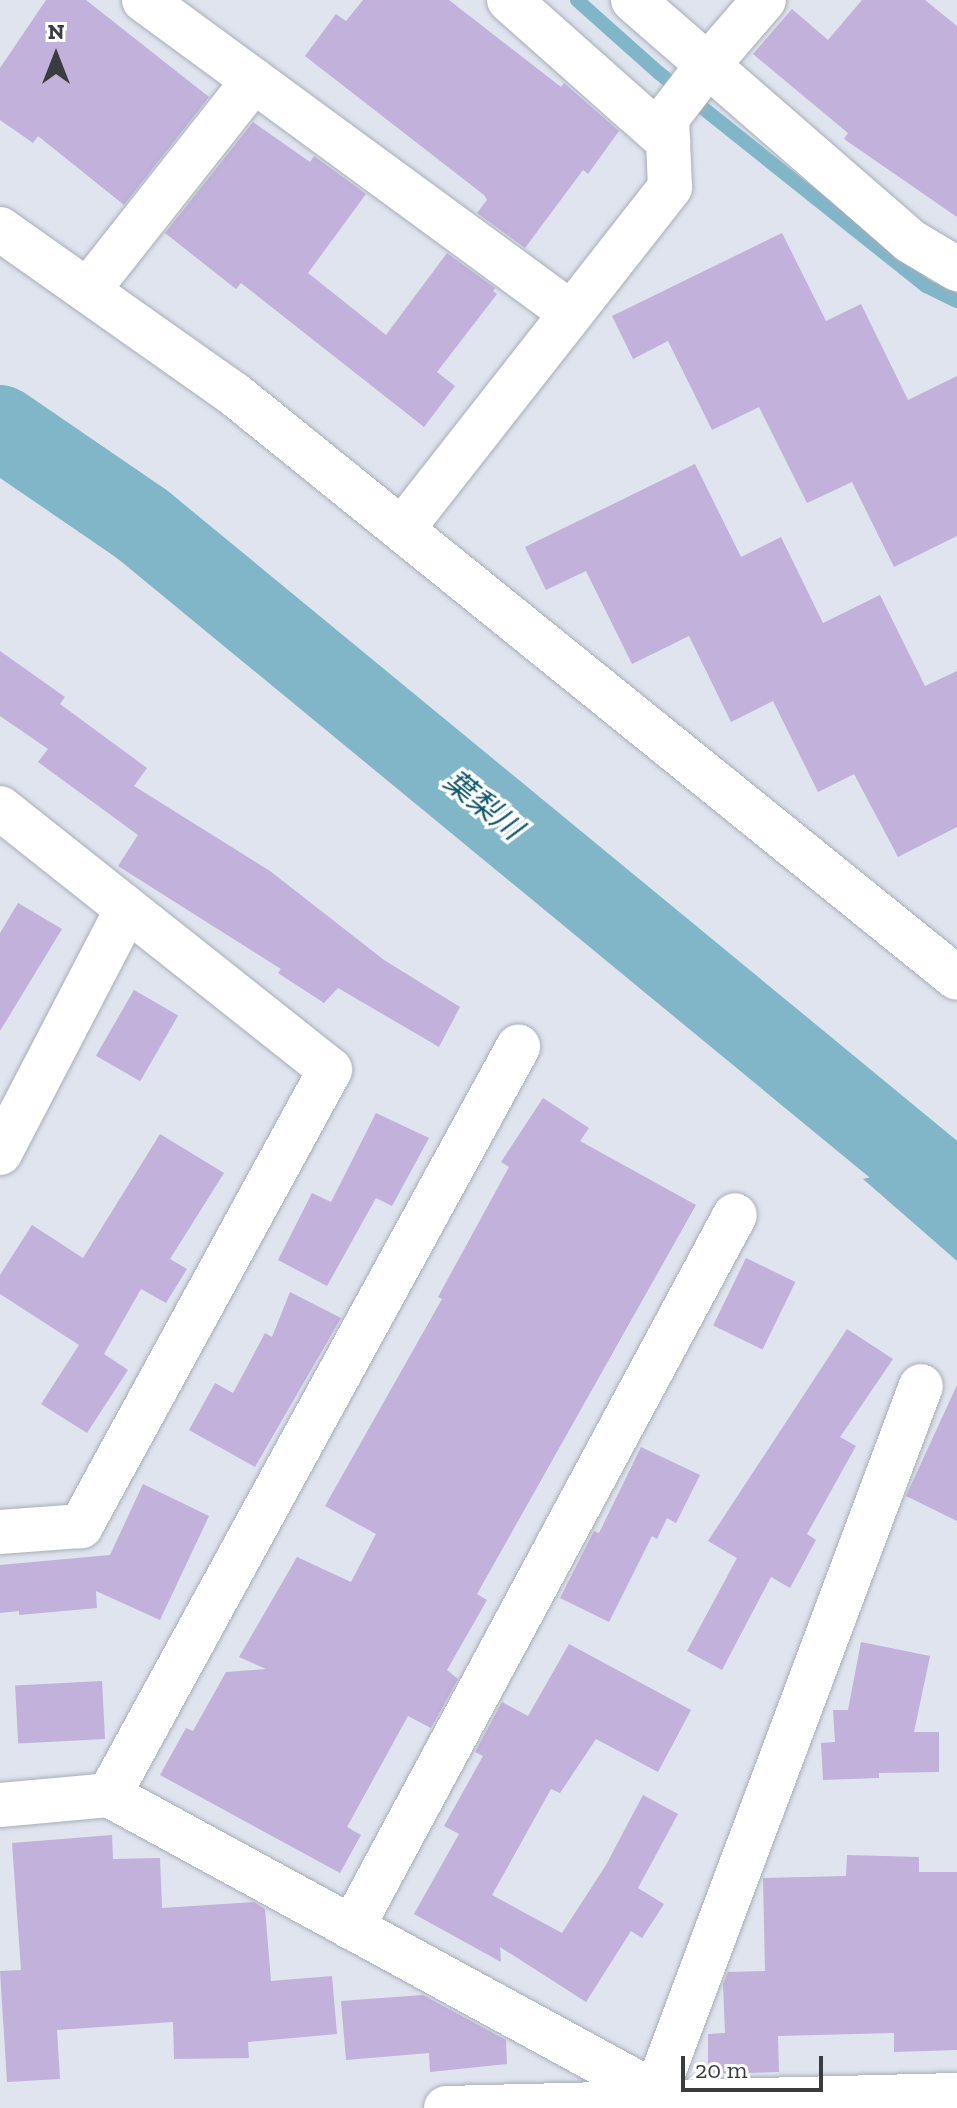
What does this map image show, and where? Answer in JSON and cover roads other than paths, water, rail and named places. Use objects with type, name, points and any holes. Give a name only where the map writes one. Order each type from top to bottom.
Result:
[{"type":"street","points":[[144,0],[571,313]]},
{"type":"street","points":[[509,0],[668,141]]},
{"type":"street","points":[[633,0],[910,241],[957,269]]},
{"type":"street","points":[[403,528],[670,187],[667,118],[764,0]]},
{"type":"street","points":[[89,289],[254,80]]},
{"type":"street","points":[[0,229],[234,394],[957,978]]},
{"type":"street","points":[[0,808],[330,1070],[81,1526],[0,1532]]},
{"type":"street","points":[[0,1153],[127,909]]},
{"type":"street","points":[[109,1795],[518,1047]]},
{"type":"street","points":[[352,1928],[735,1215]]},
{"type":"street","points":[[652,2101],[921,1386]]},
{"type":"street","points":[[0,1805],[109,1795],[352,1928],[652,2101]]},
{"type":"street","points":[[446,2108],[957,2095]]},
{"type":"water","points":[[957,1157],[957,1261],[863,1179]]},
{"type":"waterway","points":[[577,0],[659,73],[926,286],[957,301]]},
{"type":"waterway","name":"葉梨川","points":[[0,427],[143,525],[957,1195]]}]
